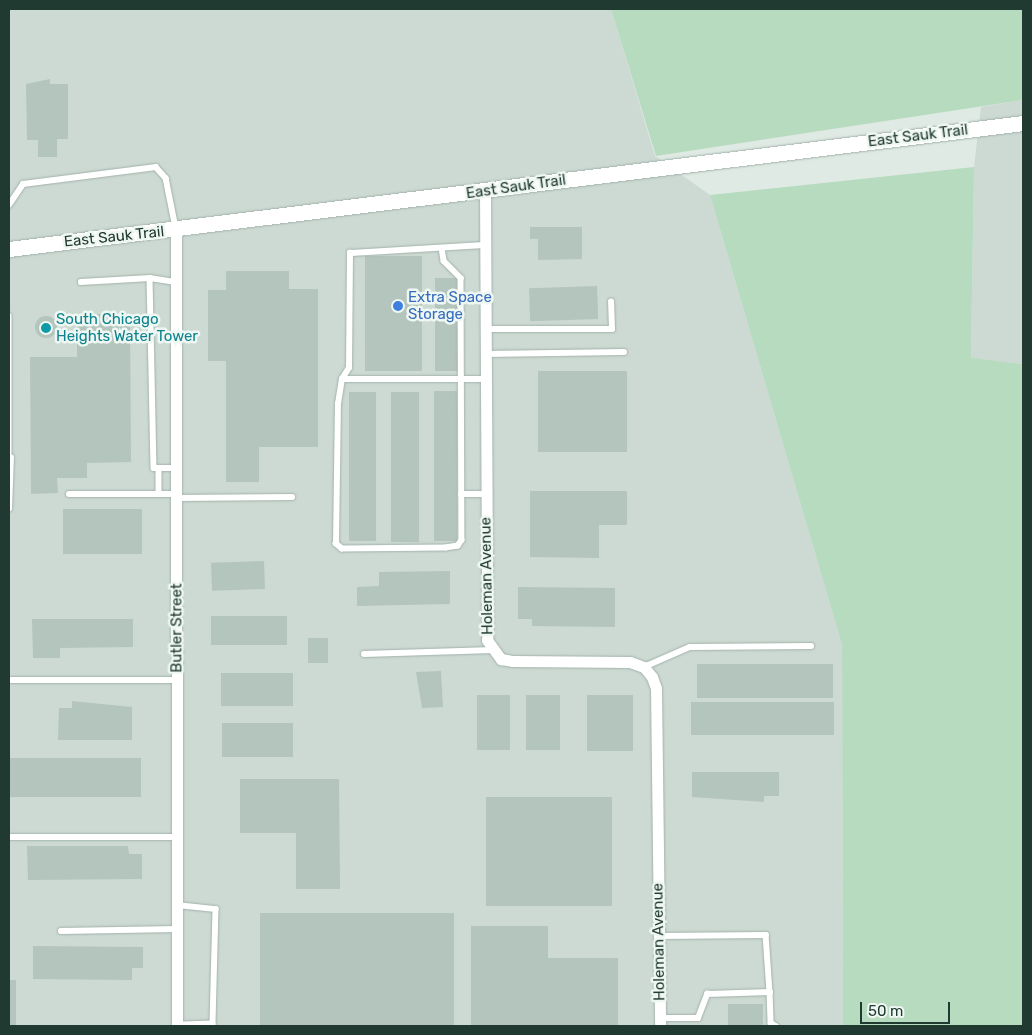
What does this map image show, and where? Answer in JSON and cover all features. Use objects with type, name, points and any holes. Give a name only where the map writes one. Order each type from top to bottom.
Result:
[{"type":"main road","name":"East Sauk Trail","points":[[9,245],[176,230],[1023,123]]},
{"type":"street","name":"Holeman Avenue","points":[[485,192],[486,640],[492,650],[512,661],[630,662],[644,667],[656,688],[660,1022]]},
{"type":"street","name":"Butler Street","points":[[176,230],[177,1026]]},
{"type":"lane","points":[[9,205],[22,184],[156,167],[166,178],[176,230]]},
{"type":"lane","points":[[442,248],[444,261],[461,278],[462,540],[458,546],[338,548],[342,380],[349,368],[350,253],[442,248],[485,246]]},
{"type":"lane","points":[[81,282],[150,278],[176,282]]},
{"type":"lane","points":[[150,278],[154,468],[176,468]]},
{"type":"lane","points":[[485,329],[612,329],[612,302]]},
{"type":"lane","points":[[9,316],[9,509]]},
{"type":"lane","points":[[485,354],[624,352]]},
{"type":"lane","points":[[342,380],[486,380]]},
{"type":"lane","points":[[159,468],[159,494]]},
{"type":"lane","points":[[69,494],[292,497]]},
{"type":"lane","points":[[461,494],[486,494]]},
{"type":"lane","points":[[644,667],[690,647],[811,646]]},
{"type":"lane","points":[[364,654],[492,650]]},
{"type":"lane","points":[[9,680],[177,680]]},
{"type":"lane","points":[[9,837],[177,837]]},
{"type":"lane","points":[[177,905],[216,909],[213,1024],[177,1026]]},
{"type":"lane","points":[[61,931],[177,929]]},
{"type":"lane","points":[[659,936],[766,935],[771,1023],[776,1026]]},
{"type":"lane","points":[[660,1022],[698,1018],[707,994],[770,992]]},
{"type":"shaded area","points":[[9,9],[611,9],[655,156],[710,195],[842,645],[843,1026],[9,1026]]},
{"type":"shaded area","points":[[1023,100],[1023,364],[971,359],[974,167],[981,107]]},
{"type":"green space","points":[[611,9],[1023,9],[1023,100],[656,156]]},
{"type":"green space","points":[[974,167],[971,358],[1023,364],[1023,1026],[843,1026],[842,645],[710,195]]},
{"type":"building","points":[[50,79],[50,84],[68,84],[68,139],[57,139],[57,157],[38,157],[38,140],[27,140],[26,84]]},
{"type":"building","points":[[530,227],[582,227],[582,259],[538,260],[538,239],[530,239]]},
{"type":"building","points":[[365,256],[422,256],[422,371],[365,371]]},
{"type":"building","points":[[226,271],[289,271],[289,289],[318,289],[318,447],[259,447],[259,482],[226,482],[226,361],[208,361],[208,290],[226,290]]},
{"type":"building","points":[[435,278],[458,278],[458,371],[435,371]]},
{"type":"building","points":[[597,286],[598,319],[530,321],[529,288]]},
{"type":"building","points":[[77,314],[130,314],[131,462],[87,463],[87,478],[57,478],[58,493],[31,494],[30,357],[77,357]]},
{"type":"building","name":"South Chicago Heights Water Tower","points":[[46,316],[54,319],[57,327],[54,335],[46,338],[38,335],[35,327],[38,319]]},
{"type":"building","points":[[538,371],[627,371],[627,452],[538,452]]},
{"type":"building","points":[[434,391],[457,391],[457,541],[434,541]]},
{"type":"building","points":[[349,392],[376,392],[376,541],[349,541]]},
{"type":"building","points":[[391,392],[419,392],[419,542],[391,542]]},
{"type":"building","points":[[530,491],[627,491],[627,525],[599,525],[599,558],[530,557]]},
{"type":"building","points":[[63,509],[142,509],[142,554],[63,554]]},
{"type":"building","points":[[264,561],[265,589],[212,591],[211,563]]},
{"type":"building","points":[[450,571],[450,604],[357,606],[357,587],[379,586],[379,572]]},
{"type":"building","points":[[518,587],[615,588],[615,627],[532,626],[532,619],[518,619]]},
{"type":"building","points":[[211,616],[287,616],[287,645],[211,645]]},
{"type":"building","points":[[32,619],[133,619],[133,647],[60,648],[60,658],[33,658]]},
{"type":"building","points":[[308,638],[328,638],[328,663],[308,663]]},
{"type":"building","points":[[697,664],[833,664],[833,698],[697,698]]},
{"type":"building","points":[[441,671],[443,707],[422,708],[416,672]]},
{"type":"building","points":[[221,673],[293,673],[293,706],[221,706]]},
{"type":"building","points":[[477,695],[510,695],[510,750],[477,750]]},
{"type":"building","points":[[526,695],[560,695],[560,750],[526,750]]},
{"type":"building","points":[[587,695],[633,695],[633,751],[587,751]]},
{"type":"building","points":[[72,701],[132,707],[132,740],[58,740],[59,708],[72,708]]},
{"type":"building","points":[[691,702],[834,702],[834,735],[691,735]]},
{"type":"building","points":[[222,723],[293,723],[293,757],[222,757]]},
{"type":"building","points":[[9,758],[141,758],[141,797],[9,797]]},
{"type":"building","points":[[692,772],[779,772],[779,796],[764,796],[764,802],[692,797]]},
{"type":"building","points":[[240,779],[339,779],[340,889],[296,889],[296,833],[240,833]]},
{"type":"building","points":[[486,797],[612,797],[612,906],[486,906]]},
{"type":"building","points":[[27,846],[128,846],[129,854],[142,854],[142,879],[28,880]]},
{"type":"building","points":[[260,913],[454,913],[454,1026],[260,1026]]},
{"type":"building","points":[[471,926],[548,926],[548,958],[618,958],[618,1026],[471,1026]]},
{"type":"building","points":[[33,946],[143,947],[143,968],[132,968],[132,980],[33,979]]},
{"type":"building","points":[[9,980],[16,980],[16,1026],[9,1026]]},
{"type":"building","points":[[728,1004],[763,1004],[763,1026],[728,1026]]},
{"type":"place","name":"Extra Space Storage","points":[[398,306]]},
{"type":"place","name":"South Chicago Heights Water Tower","points":[[46,328]]}]
